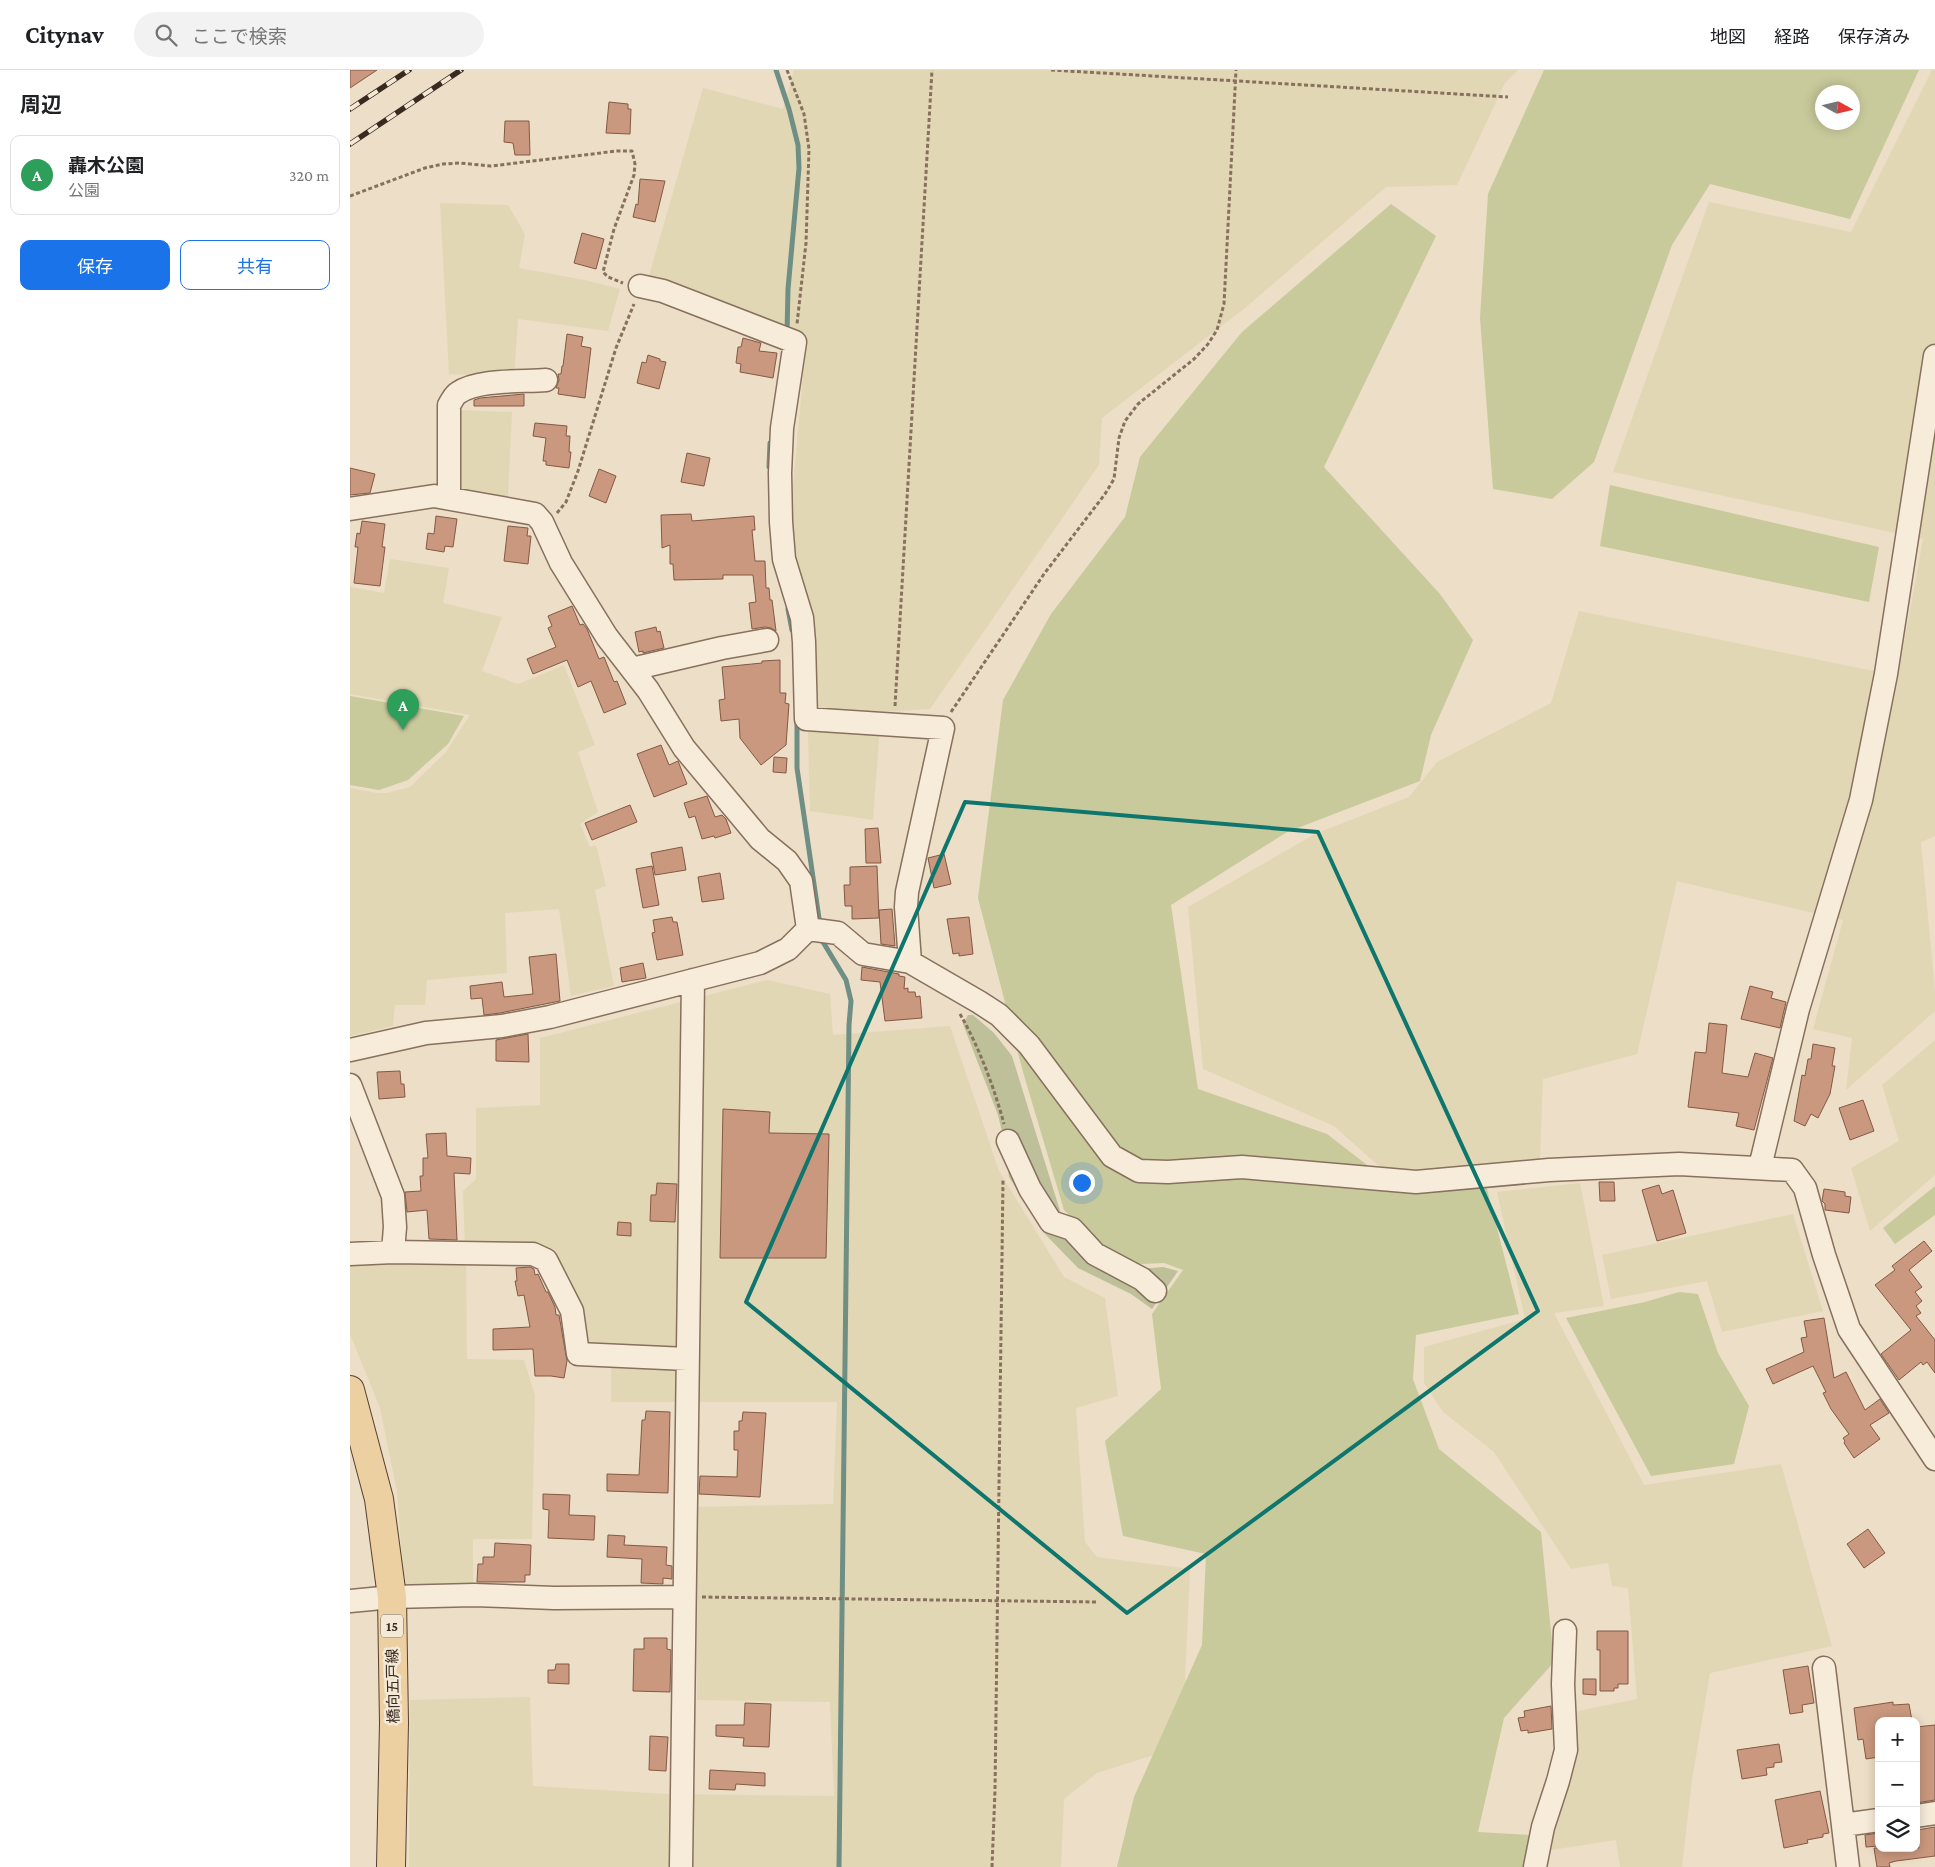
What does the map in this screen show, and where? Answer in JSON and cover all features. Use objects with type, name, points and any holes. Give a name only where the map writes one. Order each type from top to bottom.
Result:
[{"type":"main road","name":"橋向五戸線","points":[[350,1390],[379,1499],[392,1598],[394,1722],[391,1867]]},
{"type":"street","points":[[640,286],[663,291],[795,342],[782,428],[780,492],[784,559],[802,618],[806,719],[943,728],[907,892],[906,907],[910,962]]},
{"type":"street","points":[[1760,1167],[1798,1010],[1860,800],[1886,674],[1935,356]]},
{"type":"street","points":[[448,498],[449,405],[456,394],[469,387],[486,384],[546,380]]},
{"type":"street","points":[[350,509],[434,496],[535,514],[542,522],[561,563],[607,637],[648,690],[684,748],[760,839],[787,861],[800,881],[808,928]]},
{"type":"street","points":[[632,669],[722,648],[767,640]]},
{"type":"street","points":[[808,928],[838,933],[864,954],[910,962],[999,1015],[1028,1045],[1112,1156],[1139,1170],[1168,1172],[1242,1167],[1416,1182],[1568,1169],[1679,1164],[1792,1170],[1805,1188],[1824,1255],[1849,1329],[1935,1459]]},
{"type":"street","points":[[350,1050],[426,1033],[502,1026],[550,1017],[760,963],[788,949],[808,928]]},
{"type":"street","points":[[681,1867],[693,980]]},
{"type":"street","points":[[350,1085],[393,1196],[395,1227],[393,1252]]},
{"type":"street","points":[[1008,1141],[1030,1189],[1051,1222],[1072,1229],[1095,1254],[1142,1279],[1155,1290]]},
{"type":"street","points":[[350,1254],[393,1252],[533,1254],[546,1260],[572,1311],[578,1354],[687,1359]]},
{"type":"street","points":[[350,1601],[474,1595],[554,1598],[684,1597]]},
{"type":"street","points":[[1535,1867],[1544,1827],[1566,1750],[1563,1684],[1565,1631]]},
{"type":"street","points":[[1824,1668],[1848,1867]]},
{"type":"street","points":[[1920,1815],[1935,1813]]},
{"type":"street","points":[[1843,1824],[1875,1820]]},
{"type":"path","points":[[787,70],[804,114],[809,149],[806,243],[795,342]]},
{"type":"path","points":[[894,724],[932,70]]},
{"type":"path","points":[[1051,70],[1508,97]]},
{"type":"path","points":[[943,728],[950,714],[1044,574],[1105,494],[1114,479],[1120,438],[1125,421],[1138,404],[1194,359],[1208,344],[1217,330],[1224,304],[1236,70]]},
{"type":"path","points":[[350,196],[425,168],[443,164],[459,163],[491,166],[616,151],[632,151],[635,164],[634,175],[614,229],[603,272],[608,277],[619,282],[640,286],[616,348],[599,399],[586,449],[566,502],[553,517],[542,522]]},
{"type":"path","points":[[952,987],[956,1005],[969,1029],[999,1106],[1008,1141]]},
{"type":"path","points":[[992,1867],[1003,1173]]},
{"type":"path","points":[[684,1597],[1097,1602]]},
{"type":"highlighted area","points":[[965,802],[1318,832],[1538,1311],[1127,1613],[746,1302]]},
{"type":"shaded area","points":[[794,70],[1518,70],[1505,83],[1457,185],[1386,187],[1245,308],[1102,418],[1099,465],[930,709],[881,712],[873,820],[810,811],[805,617],[790,520],[806,342],[648,279],[703,88],[783,109]]},
{"type":"shaded area","points":[[1932,70],[1935,70],[1935,836],[1921,842],[1935,991],[1935,1011],[1846,1090],[1852,1038],[1813,1029],[1843,920],[1677,881],[1637,1054],[1543,1079],[1540,1159],[1459,1170],[1381,1168],[1334,1126],[1203,1069],[1188,907],[1315,834],[1409,797],[1437,762],[1551,703],[1579,611],[1898,676],[1923,539],[1613,472],[1709,202],[1851,232]]},
{"type":"shaded area","points":[[440,203],[508,205],[525,234],[519,268],[585,280],[620,289],[608,331],[518,319],[514,377],[449,374]]},
{"type":"shaded area","points":[[456,410],[512,412],[508,497],[455,491]]},
{"type":"shaded area","points":[[390,559],[449,568],[443,603],[502,617],[482,671],[518,684],[564,665],[595,745],[578,752],[598,812],[580,824],[590,847],[596,845],[606,886],[595,890],[614,986],[571,996],[559,909],[505,913],[507,973],[427,980],[425,1005],[395,1005],[393,1026],[350,1036],[350,788],[387,793],[410,787],[446,752],[470,715],[350,694],[350,587],[384,593]]},
{"type":"shaded area","points":[[767,980],[830,994],[833,1035],[950,1026],[999,1171],[1064,1277],[1105,1298],[1118,1396],[1076,1408],[1085,1542],[1097,1557],[1190,1569],[1182,1746],[1097,1773],[1064,1799],[1061,1867],[409,1867],[410,1700],[530,1697],[533,1786],[667,1794],[834,1796],[830,1702],[697,1700],[697,1507],[833,1504],[837,1402],[611,1402],[611,1346],[585,1345],[555,1256],[465,1247],[463,1191],[476,1179],[476,1108],[540,1105],[540,1038]]},
{"type":"shaded area","points":[[1935,1040],[1935,1175],[1870,1231],[1851,1168],[1899,1141],[1882,1085]]},
{"type":"shaded area","points":[[1580,1183],[1604,1306],[1554,1313],[1644,1485],[1781,1464],[1832,1646],[1710,1673],[1692,1780],[1682,1867],[1620,1867],[1616,1840],[1551,1850],[1552,1833],[1573,1712],[1637,1699],[1628,1588],[1612,1586],[1608,1563],[1571,1569],[1494,1452],[1443,1412],[1424,1383],[1424,1347],[1525,1319],[1497,1192]]},
{"type":"shaded area","points":[[1793,1214],[1823,1311],[1722,1332],[1707,1281],[1611,1299],[1602,1255]]},
{"type":"shaded area","points":[[350,1259],[466,1261],[467,1359],[524,1360],[535,1395],[532,1539],[473,1539],[473,1584],[404,1587],[397,1492],[380,1408],[350,1334]]},
{"type":"green space","points":[[1544,70],[1919,70],[1850,219],[1710,184],[1672,245],[1594,462],[1552,499],[1493,489],[1480,318],[1488,194]]},
{"type":"green space","points":[[1391,204],[1436,236],[1324,467],[1440,594],[1473,640],[1431,735],[1420,781],[1287,832],[1171,905],[1198,1089],[1327,1134],[1402,1192],[1486,1185],[1519,1314],[1416,1335],[1413,1379],[1439,1449],[1541,1532],[1554,1662],[1504,1718],[1478,1832],[1529,1835],[1525,1867],[1117,1867],[1134,1797],[1202,1645],[1206,1554],[1123,1536],[1105,1441],[1161,1389],[1152,1314],[1183,1270],[1164,1263],[1141,1264],[1109,1255],[1064,1210],[1023,1072],[978,898],[1003,700],[1051,614],[1125,517],[1140,457],[1242,332]]},
{"type":"green space","points":[[1610,485],[1879,547],[1869,602],[1600,546]]},
{"type":"green space","points":[[350,696],[464,716],[448,744],[408,780],[379,790],[350,785]]},
{"type":"green space","points":[[968,1015],[973,1015],[994,1033],[1012,1056],[1061,1214],[1091,1244],[1141,1269],[1163,1267],[1178,1271],[1152,1309],[1131,1294],[1078,1268],[1044,1233],[1009,1177],[1004,1140],[998,1115],[963,1024]]},
{"type":"green space","points":[[1935,1186],[1935,1215],[1895,1244],[1883,1228]]},
{"type":"green space","points":[[1679,1292],[1698,1294],[1718,1353],[1749,1406],[1734,1464],[1651,1476],[1566,1318],[1645,1302]]},
{"type":"building","points":[[350,70],[377,70],[350,88]]},
{"type":"building","points":[[609,102],[628,104],[628,109],[631,109],[630,134],[606,133]]},
{"type":"building","points":[[505,121],[529,121],[530,155],[515,155],[513,143],[504,142]]},
{"type":"building","points":[[640,179],[665,181],[655,222],[633,217],[636,204],[638,205]]},
{"type":"building","points":[[582,233],[604,239],[596,269],[574,263]]},
{"type":"building","points":[[567,334],[583,337],[581,346],[591,348],[585,398],[558,394],[559,388],[556,388],[559,380],[558,374],[561,374],[563,366]]},
{"type":"building","points":[[743,338],[761,343],[759,351],[777,353],[773,378],[740,372],[741,364],[736,363],[738,347],[741,347]]},
{"type":"building","points":[[648,355],[666,362],[659,389],[637,383],[642,362],[646,363]]},
{"type":"building","points":[[524,394],[524,406],[474,406],[474,400],[480,398]]},
{"type":"building","points":[[535,423],[567,426],[566,436],[570,436],[569,452],[571,452],[569,468],[546,465],[546,461],[543,461],[546,438],[533,436]]},
{"type":"building","points":[[687,453],[710,458],[704,486],[681,482]]},
{"type":"building","points":[[350,468],[375,474],[370,493],[350,495]]},
{"type":"building","points":[[599,469],[616,476],[606,503],[589,496]]},
{"type":"building","points":[[691,514],[692,521],[754,516],[755,530],[752,530],[755,561],[765,561],[766,588],[769,588],[770,600],[772,600],[776,631],[765,627],[752,629],[749,603],[756,602],[753,575],[723,575],[723,579],[674,580],[673,564],[670,564],[670,545],[662,548],[661,515]]},
{"type":"building","points":[[436,516],[457,519],[453,547],[445,546],[444,552],[426,549],[428,533],[434,534]]},
{"type":"building","points":[[362,521],[385,524],[382,547],[385,547],[380,586],[354,583],[358,547],[355,547],[357,533],[360,534]]},
{"type":"building","points":[[508,526],[528,528],[527,536],[531,536],[528,564],[504,561]]},
{"type":"building","points":[[572,606],[580,625],[583,624],[587,629],[599,659],[604,657],[614,682],[617,681],[626,704],[604,713],[591,681],[578,687],[567,660],[533,674],[527,659],[556,647],[548,628],[552,626],[548,616]]},
{"type":"building","points":[[656,627],[657,632],[660,631],[664,648],[643,653],[643,651],[639,652],[635,632]]},
{"type":"building","points":[[780,660],[780,693],[786,693],[785,703],[789,704],[786,745],[761,765],[740,738],[739,719],[721,721],[719,700],[725,699],[722,667]]},
{"type":"building","points":[[661,745],[669,765],[678,761],[687,784],[654,797],[637,754]]},
{"type":"building","points":[[774,757],[787,758],[786,773],[773,772]]},
{"type":"building","points":[[707,796],[715,817],[722,815],[726,819],[731,833],[715,838],[714,836],[702,839],[695,816],[689,818],[684,803]]},
{"type":"building","points":[[630,805],[637,822],[592,840],[585,823]]},
{"type":"building","points":[[878,828],[881,863],[866,863],[865,829]]},
{"type":"building","points":[[682,847],[686,870],[655,875],[651,853]]},
{"type":"building","points":[[944,854],[951,884],[934,888],[928,858]]},
{"type":"building","points":[[652,866],[659,905],[643,908],[636,869]]},
{"type":"building","points":[[877,866],[879,918],[852,919],[852,906],[845,906],[844,885],[850,885],[850,867]]},
{"type":"building","points":[[720,873],[724,899],[702,902],[698,877]]},
{"type":"building","points":[[892,909],[895,946],[881,944],[879,910]]},
{"type":"building","points":[[672,917],[673,922],[677,922],[683,955],[657,960],[652,933],[655,932],[653,920]]},
{"type":"building","points":[[969,917],[973,954],[959,956],[959,953],[953,954],[947,919]]},
{"type":"building","points":[[556,954],[560,1001],[484,1015],[482,998],[471,999],[470,986],[502,982],[504,997],[533,994],[529,957]]},
{"type":"building","points":[[643,963],[646,978],[622,982],[620,968]]},
{"type":"building","points":[[862,967],[899,974],[899,976],[905,977],[904,989],[908,988],[908,992],[915,992],[916,997],[920,996],[922,1018],[885,1021],[880,982],[861,980]]},
{"type":"building","points":[[1750,986],[1773,992],[1771,998],[1786,1002],[1780,1028],[1741,1019]]},
{"type":"building","points":[[1709,1023],[1727,1025],[1722,1073],[1748,1077],[1755,1053],[1773,1058],[1754,1130],[1736,1126],[1739,1113],[1688,1107],[1695,1052],[1706,1053]]},
{"type":"building","points":[[528,1034],[529,1062],[496,1061],[496,1040]]},
{"type":"building","points":[[1813,1044],[1835,1048],[1832,1066],[1835,1066],[1830,1094],[1818,1118],[1811,1114],[1805,1126],[1794,1121],[1802,1075],[1805,1076],[1808,1059],[1811,1059]]},
{"type":"building","points":[[400,1071],[405,1097],[379,1099],[377,1072]]},
{"type":"building","points":[[1863,1100],[1874,1131],[1850,1140],[1839,1108]]},
{"type":"building","points":[[723,1109],[770,1112],[769,1133],[829,1134],[826,1258],[720,1258]]},
{"type":"building","points":[[446,1133],[447,1156],[471,1158],[470,1174],[454,1173],[457,1240],[429,1239],[427,1210],[407,1212],[405,1192],[421,1191],[420,1176],[423,1176],[423,1158],[428,1158],[426,1134]]},
{"type":"building","points":[[1599,1182],[1614,1182],[1615,1201],[1600,1201]]},
{"type":"building","points":[[657,1183],[677,1184],[675,1222],[650,1221],[651,1195],[656,1195]]},
{"type":"building","points":[[1659,1185],[1662,1194],[1673,1190],[1686,1233],[1657,1241],[1642,1190]]},
{"type":"building","points":[[1824,1189],[1845,1192],[1845,1196],[1851,1197],[1849,1213],[1825,1210],[1825,1204],[1822,1201]]},
{"type":"building","points":[[618,1222],[631,1223],[631,1236],[617,1235]]},
{"type":"building","points":[[1924,1241],[1932,1251],[1909,1270],[1922,1287],[1915,1292],[1922,1301],[1916,1306],[1921,1313],[1916,1316],[1935,1340],[1935,1373],[1927,1362],[1923,1365],[1921,1362],[1899,1380],[1881,1354],[1911,1330],[1875,1285],[1895,1270],[1892,1266]]},
{"type":"building","points":[[530,1267],[534,1269],[535,1275],[538,1274],[555,1307],[556,1315],[559,1315],[567,1361],[564,1378],[535,1376],[533,1349],[493,1350],[493,1329],[530,1327],[524,1295],[518,1296],[515,1281],[517,1281],[516,1268]]},
{"type":"building","points":[[1824,1318],[1834,1378],[1846,1372],[1865,1410],[1880,1399],[1889,1413],[1870,1425],[1880,1439],[1854,1458],[1844,1443],[1843,1438],[1849,1434],[1831,1409],[1823,1393],[1826,1392],[1813,1366],[1773,1384],[1766,1369],[1804,1352],[1801,1338],[1807,1337],[1804,1321]]},
{"type":"building","points":[[646,1411],[670,1412],[668,1493],[607,1491],[607,1474],[639,1475],[642,1420],[645,1420]]},
{"type":"building","points":[[743,1412],[766,1413],[760,1497],[699,1494],[700,1476],[737,1477],[738,1450],[734,1450],[734,1431],[739,1431],[739,1421],[742,1421]]},
{"type":"building","points":[[543,1494],[570,1495],[569,1515],[595,1516],[594,1540],[548,1538],[549,1510],[543,1509]]},
{"type":"building","points":[[1868,1529],[1885,1553],[1864,1568],[1847,1544]]},
{"type":"building","points":[[608,1535],[625,1536],[624,1545],[667,1547],[666,1565],[672,1566],[672,1579],[663,1578],[663,1584],[641,1583],[642,1559],[607,1557]]},
{"type":"building","points":[[495,1543],[531,1545],[530,1575],[525,1575],[525,1582],[477,1582],[478,1564],[483,1564],[483,1557],[494,1557]]},
{"type":"building","points":[[1597,1631],[1628,1631],[1628,1684],[1618,1684],[1618,1688],[1614,1688],[1614,1691],[1600,1691],[1600,1650],[1597,1650]]},
{"type":"building","points":[[644,1638],[667,1638],[667,1649],[671,1650],[670,1692],[633,1691],[634,1649],[644,1649]]},
{"type":"building","points":[[556,1664],[569,1664],[569,1684],[548,1683],[548,1670],[555,1670]]},
{"type":"building","points":[[1808,1666],[1814,1703],[1802,1705],[1803,1712],[1790,1714],[1783,1670]]},
{"type":"building","points":[[1583,1679],[1596,1679],[1596,1695],[1583,1694]]},
{"type":"building","points":[[1893,1702],[1893,1705],[1909,1704],[1911,1717],[1875,1717],[1875,1758],[1866,1759],[1863,1739],[1858,1740],[1854,1708]]},
{"type":"building","points":[[745,1703],[771,1704],[769,1747],[743,1746],[744,1738],[716,1736],[716,1725],[744,1725]]},
{"type":"building","points":[[1551,1706],[1552,1729],[1528,1733],[1528,1730],[1521,1731],[1518,1718],[1525,1717],[1524,1711]]},
{"type":"building","points":[[1935,1725],[1935,1800],[1920,1802],[1920,1762],[1920,1727]]},
{"type":"building","points":[[650,1736],[668,1737],[666,1771],[649,1770]]},
{"type":"building","points":[[1779,1744],[1782,1762],[1774,1763],[1774,1767],[1766,1768],[1767,1775],[1742,1779],[1737,1750]]},
{"type":"building","points":[[710,1770],[765,1773],[765,1786],[736,1784],[735,1790],[709,1789]]},
{"type":"building","points":[[1820,1791],[1829,1833],[1823,1834],[1823,1837],[1807,1840],[1808,1843],[1784,1848],[1775,1800]]},
{"type":"building","points":[[1935,1827],[1935,1856],[1896,1861],[1889,1863],[1890,1867],[1877,1867],[1874,1848],[1875,1852],[1920,1852],[1920,1830]]},
{"type":"building","points":[[1875,1834],[1875,1846],[1866,1847],[1865,1835]]},
{"type":"waterway","points":[[776,70],[798,145],[799,168],[788,289],[787,333]]},
{"type":"waterway","points":[[769,467],[770,443]]},
{"type":"waterway","points":[[788,609],[792,630]]},
{"type":"waterway","points":[[797,720],[797,768],[820,925]]},
{"type":"waterway","points":[[822,936],[823,942],[846,980],[851,1001],[849,1025],[839,1867]]},
{"type":"railway","points":[[350,109],[409,70]]},
{"type":"railway","points":[[350,144],[461,70]]},
{"type":"place","name":"轟木公園","points":[[403,730]]}]
